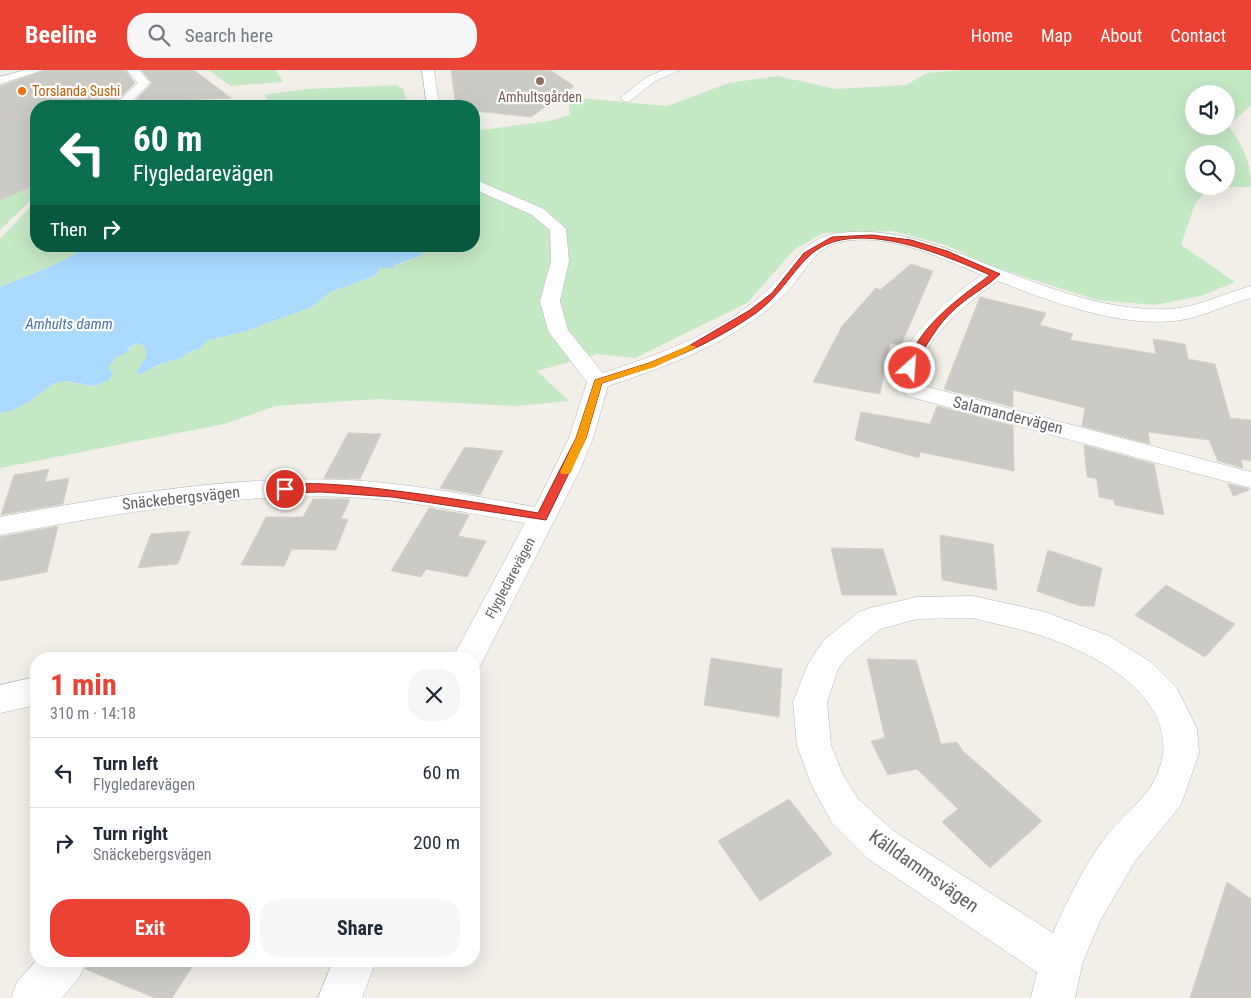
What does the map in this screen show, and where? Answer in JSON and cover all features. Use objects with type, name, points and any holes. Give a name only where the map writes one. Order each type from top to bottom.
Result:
[{"type":"street","points":[[0,81],[37,70]]},
{"type":"street","points":[[126,100],[144,83],[133,70]]},
{"type":"street","points":[[428,70],[433,100]]},
{"type":"street","points":[[626,98],[651,79],[674,70]]},
{"type":"street","points":[[480,187],[538,212],[558,229],[560,261],[550,301],[558,331],[598,382],[652,365],[690,348],[753,311],[775,294],[806,255],[834,239],[872,237],[908,241],[1083,305],[1162,315],[1188,313],[1251,292]]},
{"type":"street","name":"Salamandervägen","points":[[996,274],[953,306],[931,331],[913,357],[907,378],[909,385],[915,391],[1251,480]]},
{"type":"street","name":"Flygledarevägen","points":[[472,652],[581,438],[598,382]]},
{"type":"street","name":"Snäckebergsvägen","points":[[0,526],[170,497],[321,488],[392,493],[542,517]]},
{"type":"street","name":"Källdammsvägen","points":[[973,607],[1045,624],[1098,645],[1140,671],[1164,697],[1180,729],[1181,753],[1168,793],[1121,848],[1086,908],[1057,980],[881,845],[845,811],[829,784],[814,744],[810,702],[824,664],[834,650],[870,620],[917,608],[973,607]]},
{"type":"street","points":[[0,699],[30,692]]},
{"type":"street","points":[[33,998],[60,967]]},
{"type":"street","points":[[340,998],[353,967]]},
{"type":"green space","points":[[208,70],[276,70],[283,82],[231,86]]},
{"type":"green space","points":[[962,70],[1251,70],[1251,105],[1235,120],[1235,85],[1185,85],[1185,135],[1235,135],[1248,162],[1251,187],[1235,187],[1235,145],[1185,145],[1185,195],[1202,195],[1195,204],[1181,245],[1235,282],[1201,296],[1155,305],[1097,300],[991,266],[946,245],[892,231],[823,233],[795,249],[747,303],[635,358],[597,354],[537,371],[569,401],[516,406],[378,399],[275,406],[224,424],[0,468],[0,413],[11,411],[29,402],[53,384],[64,381],[94,386],[115,358],[129,351],[127,350],[138,343],[145,346],[146,357],[136,372],[140,375],[159,365],[180,358],[192,350],[198,350],[206,341],[246,331],[312,307],[330,292],[375,276],[379,268],[403,263],[426,252],[480,252],[480,130],[549,121],[570,115],[568,97],[667,106],[729,83],[778,76],[836,89],[906,85],[927,73]]},
{"type":"green space","points":[[397,85],[404,90],[406,100],[268,100],[264,95],[308,89]]},
{"type":"green space","points":[[30,188],[30,201],[0,230],[0,200]]},
{"type":"green space","points":[[30,207],[30,252],[77,252],[55,264],[0,287],[0,239]]},
{"type":"water","name":"Amhults damm","points":[[426,252],[395,265],[394,268],[379,268],[375,276],[330,292],[312,307],[246,331],[206,341],[198,350],[192,350],[180,358],[158,365],[140,375],[136,372],[146,357],[145,346],[138,343],[127,349],[130,351],[115,358],[108,368],[113,372],[109,380],[94,386],[65,381],[53,384],[29,402],[11,411],[0,413],[0,287],[76,253]]},
{"type":"building","points":[[45,70],[125,70],[135,83],[118,100],[30,100],[30,188],[0,200],[0,86]]},
{"type":"building","points":[[141,70],[194,70],[231,98],[136,100],[152,83]]},
{"type":"building","points":[[451,70],[550,70],[574,86],[531,117],[480,112],[480,100],[455,100]]},
{"type":"building","points":[[911,264],[933,271],[901,345],[890,343],[880,394],[813,382],[842,326],[876,288],[880,290]]},
{"type":"building","points":[[980,297],[1046,313],[1040,325],[1073,334],[1070,340],[1156,354],[1153,339],[1185,344],[1188,359],[1215,364],[1230,418],[1251,420],[1251,461],[1241,459],[1243,468],[1218,461],[1209,440],[1148,432],[1150,444],[1082,426],[1085,408],[1013,390],[1013,407],[944,389]]},
{"type":"building","points":[[937,406],[1013,426],[1014,471],[920,452],[919,458],[855,440],[861,412],[930,424]]},
{"type":"building","points":[[348,433],[381,434],[360,479],[324,478]]},
{"type":"building","points":[[1084,445],[1154,464],[1164,515],[1115,505],[1114,500],[1099,497],[1097,479],[1087,477]]},
{"type":"building","points":[[465,447],[503,451],[480,495],[440,488]]},
{"type":"building","points":[[49,469],[45,482],[69,478],[63,504],[1,515],[14,475]]},
{"type":"building","points":[[1228,484],[1249,489],[1249,490],[1233,496]]},
{"type":"building","points":[[313,499],[350,499],[341,519],[348,519],[336,550],[292,549],[284,566],[241,565],[266,517],[303,517]]},
{"type":"building","points":[[429,508],[469,515],[458,536],[486,541],[467,577],[426,569],[421,577],[391,571]]},
{"type":"building","points":[[58,526],[47,572],[0,581],[0,537]]},
{"type":"building","points":[[190,531],[178,564],[138,568],[151,534]]},
{"type":"building","points":[[940,535],[993,544],[997,590],[942,580]]},
{"type":"building","points":[[831,548],[883,549],[897,595],[842,595]]},
{"type":"building","points":[[1048,550],[1102,568],[1094,606],[1080,606],[1037,591]]},
{"type":"building","points":[[1166,585],[1235,624],[1205,657],[1135,615]]},
{"type":"building","points":[[711,658],[782,669],[779,717],[704,705]]},
{"type":"building","points":[[867,659],[916,660],[941,744],[957,742],[963,751],[1042,821],[990,868],[942,822],[958,809],[917,769],[888,775],[871,741],[885,738]]},
{"type":"building","points":[[789,799],[832,854],[760,901],[718,841]]},
{"type":"building","points":[[1227,882],[1251,899],[1251,998],[1190,998]]},
{"type":"building","points":[[86,967],[192,967],[172,998],[155,998],[85,969]]},
{"type":"slow traffic","points":[[566,472],[581,438],[598,382],[652,365],[693,347]]},
{"type":"place","name":"Amhultsgården","points":[[540,81]]},
{"type":"place","name":"Torslanda Sushi","points":[[22,91]]},
{"type":"route","points":[[285,489],[321,488],[392,493],[542,517],[567,470],[581,438],[598,382],[652,365],[690,348],[753,311],[775,294],[806,255],[816,247],[834,239],[856,236],[908,241],[996,274],[953,306],[931,331],[913,357],[910,368]]}]
